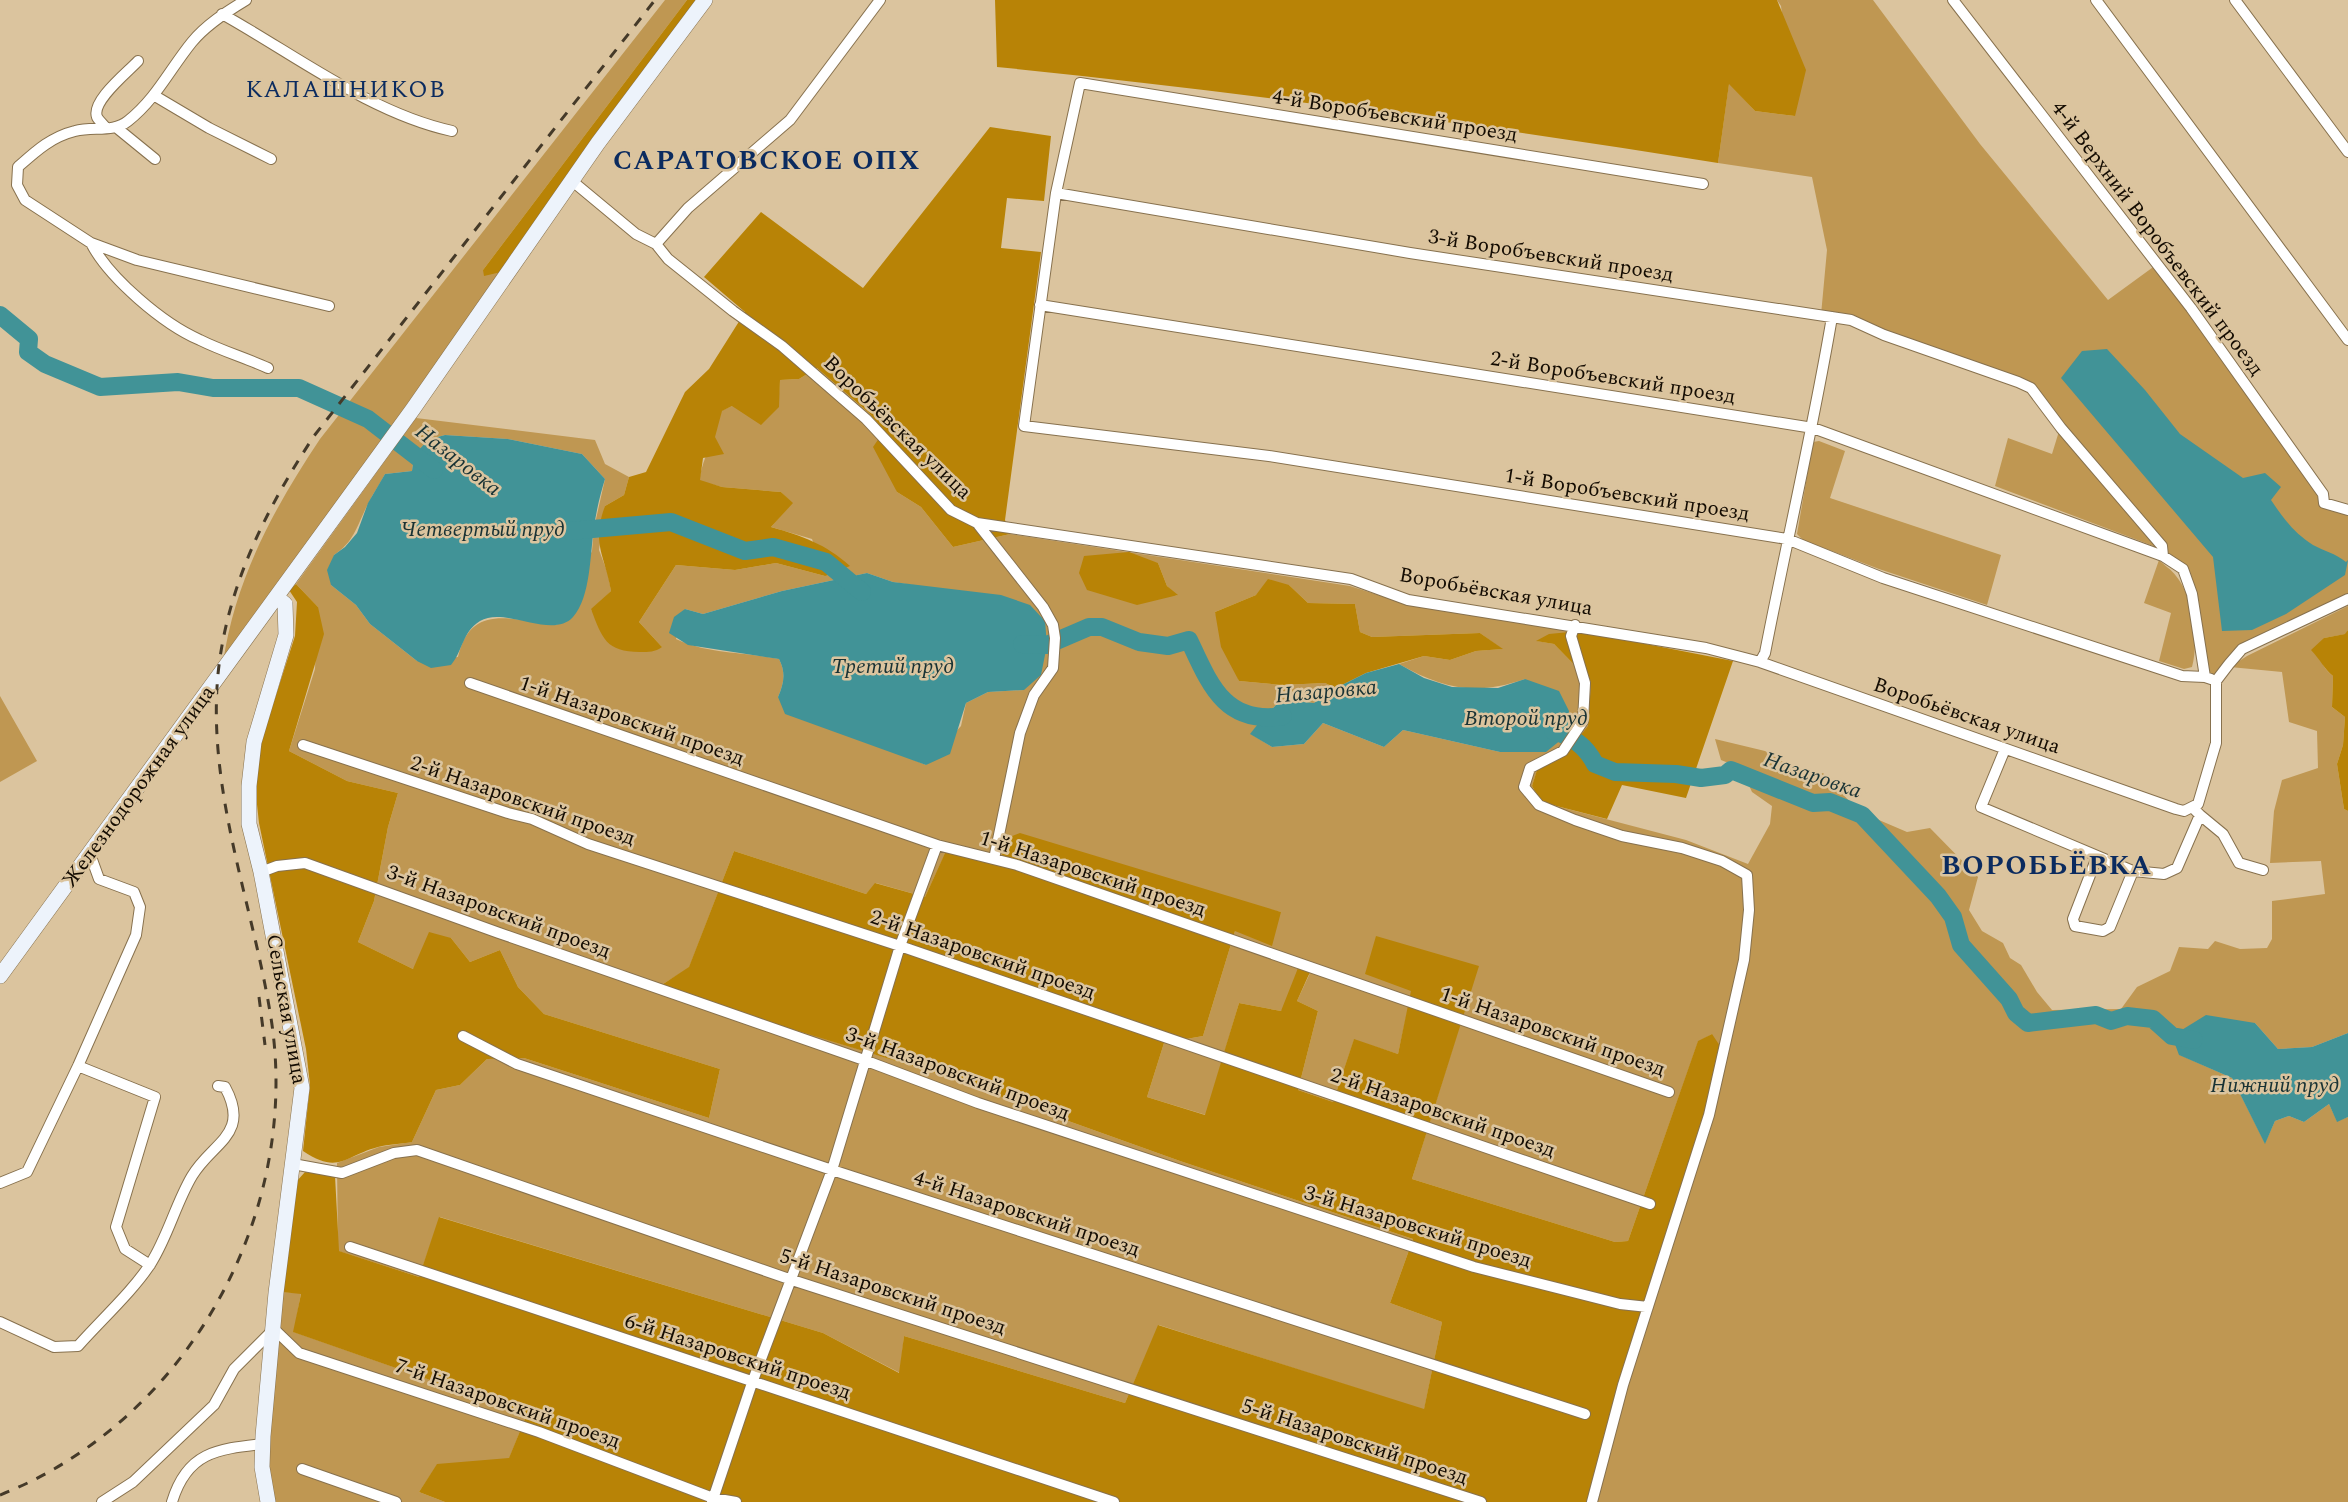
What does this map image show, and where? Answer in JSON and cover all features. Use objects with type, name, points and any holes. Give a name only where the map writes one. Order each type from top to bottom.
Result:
[{"type":"street","points":[[246,0],[222,14],[192,41],[155,96],[112,128],[75,131],[45,142],[18,167],[17,185],[25,200],[91,243],[137,260],[328,306]]},
{"type":"street","name":"Железнодорожная улица","points":[[0,976],[413,409],[571,180],[705,0]]},
{"type":"street","points":[[656,244],[688,208],[790,120],[880,0]]},
{"type":"street","name":"4-й Верхний Воробъевский проезд","points":[[1953,0],[2191,308],[2323,494],[2324,503],[2348,510]]},
{"type":"street","points":[[2096,0],[2348,340]]},
{"type":"street","points":[[2235,0],[2348,152]]},
{"type":"street","points":[[222,14],[322,74],[387,107],[430,126],[452,130]]},
{"type":"street","points":[[138,61],[100,99],[96,108],[98,117],[154,159]]},
{"type":"street","name":"4-й Воробъевский проезд","points":[[1056,193],[1080,83],[1704,184]]},
{"type":"street","points":[[155,96],[271,159]]},
{"type":"street","name":"Воробьёвская улица","points":[[571,180],[636,234],[656,244],[668,259],[782,346],[866,419],[951,510],[977,523],[1351,579],[1408,600],[1575,625],[1706,648],[1760,662],[2176,809],[2196,811]]},
{"type":"street","points":[[1040,305],[1056,193]]},
{"type":"street","name":"3-й Воробъевский проезд","points":[[1056,193],[1410,253],[1851,320],[1884,335],[2031,388],[2061,428],[2162,546],[2163,556]]},
{"type":"street","points":[[91,243],[116,278],[138,298],[175,325],[198,340],[268,368]]},
{"type":"street","name":"1-й Воробъевский проезд","points":[[1040,305],[1024,426],[1269,456],[1787,539],[1894,581],[2182,676],[2205,677],[2217,681]]},
{"type":"street","name":"2-й Воробъевский проезд","points":[[1040,305],[1813,428],[2163,556]]},
{"type":"street","points":[[1760,662],[1765,653],[1787,539],[1813,428],[1832,317]]},
{"type":"street","points":[[977,523],[1042,607],[1053,626],[1055,638],[1053,668],[1034,695],[1020,733],[994,859]]},
{"type":"street","points":[[2163,556],[2182,570],[2192,594],[2205,677]]},
{"type":"street","name":"Сельская улица","points":[[268,1502],[262,1467],[263,1444],[302,1088],[261,872],[249,824],[249,786],[254,742],[285,635],[285,604],[276,597]]},
{"type":"street","points":[[2005,749],[1981,807],[2133,872],[2164,874],[2177,868],[2216,743],[2217,681],[2242,649],[2348,599]]},
{"type":"street","points":[[1575,625],[1571,636],[1585,682],[1583,721],[1563,751],[1530,768],[1524,787],[1539,804],[1575,820],[1622,836],[1682,848],[1722,861],[1747,875],[1749,910],[1744,960],[1709,1115],[1623,1385],[1592,1502]]},
{"type":"street","name":"1-й Назаровский проезд","points":[[470,683],[937,845],[1040,873],[1669,1092]]},
{"type":"street","name":"2-й Назаровский проезд","points":[[303,745],[532,819],[588,844],[900,946],[1650,1204]]},
{"type":"street","points":[[2196,811],[2223,834],[2239,862],[2263,870]]},
{"type":"street","points":[[713,1500],[752,1383],[832,1170],[900,946],[937,845]]},
{"type":"street","points":[[0,1183],[27,1172],[78,1066],[136,935],[140,907],[134,892],[99,879],[90,854]]},
{"type":"street","points":[[2097,857],[2073,919],[2075,926],[2103,931],[2110,927],[2133,872]]},
{"type":"street","name":"3-й Назаровский проезд","points":[[261,872],[277,866],[305,863],[864,1060],[978,1103],[1474,1268],[1620,1304],[1648,1307]]},
{"type":"street","name":"4-й Назаровский проезд","points":[[463,1036],[517,1064],[832,1170],[1585,1414]]},
{"type":"street","points":[[78,1066],[155,1097],[116,1227],[125,1249],[150,1264]]},
{"type":"street","points":[[0,1322],[54,1347],[78,1346],[150,1264],[192,1174],[224,1141],[234,1121],[234,1103],[225,1087],[218,1086]]},
{"type":"street","name":"5-й Назаровский проезд","points":[[293,1164],[342,1173],[394,1153],[417,1150],[792,1280],[1481,1502]]},
{"type":"street","name":"6-й Назаровский проезд","points":[[350,1247],[1114,1502]]},
{"type":"street","points":[[102,1502],[134,1482],[214,1405],[234,1369],[274,1329]]},
{"type":"street","name":"7-й Назаровский проезд","points":[[274,1329],[299,1353],[538,1432],[713,1500],[736,1502]]},
{"type":"street","points":[[172,1502],[178,1483],[196,1460],[225,1448],[263,1444]]},
{"type":"street","points":[[302,1469],[396,1502]]},
{"type":"shaded area","points":[[665,0],[687,0],[483,270],[501,272],[223,663],[237,602],[259,545],[287,491],[320,439]]},
{"type":"shaded area","points":[[687,0],[696,0],[501,272],[484,276],[483,270]]},
{"type":"shaded area","points":[[995,0],[1777,0],[1806,70],[1795,116],[1755,111],[1729,84],[1718,163],[1358,110],[997,67]]},
{"type":"shaded area","points":[[1777,0],[1873,0],[1980,144],[2108,300],[2156,265],[2324,503],[2348,510],[2348,599],[2242,649],[2216,681],[2205,677],[2183,570],[2163,556],[2162,546],[2156,547],[1995,486],[2008,438],[2052,454],[2060,428],[2031,388],[1821,315],[1827,250],[1812,177],[1718,163],[1729,83],[1755,111],[1795,116],[1781,6]]},
{"type":"shaded area","points":[[990,127],[1051,136],[1044,201],[1007,198],[1001,248],[1041,252],[1005,520],[1010,534],[953,547],[921,507],[897,492],[873,447],[884,431],[869,413],[817,368],[799,379],[780,380],[779,407],[761,425],[732,406],[722,411],[715,437],[724,454],[703,458],[700,480],[722,487],[781,492],[793,503],[771,527],[813,542],[832,552],[850,566],[825,576],[776,563],[735,570],[676,565],[639,622],[662,647],[657,650],[640,652],[612,646],[602,635],[591,609],[611,591],[599,540],[605,506],[624,495],[629,477],[646,472],[685,392],[709,369],[745,312],[704,277],[761,212],[863,288]]},
{"type":"shaded area","points":[[817,368],[869,413],[885,431],[897,492],[921,507],[953,547],[1010,534],[1350,586],[1406,604],[1580,631],[1537,641],[1554,644],[1591,682],[1589,726],[1566,754],[1537,771],[1532,786],[1541,802],[1686,840],[1748,864],[1770,824],[1772,806],[1752,792],[1741,768],[1721,760],[1715,739],[1765,751],[1810,778],[1823,773],[1852,804],[1879,820],[1907,832],[1930,828],[1978,877],[1969,910],[1982,931],[2003,943],[2010,958],[2021,965],[2037,992],[2052,1010],[2121,1009],[2137,987],[2170,971],[2179,947],[2208,949],[2215,941],[2240,949],[2267,948],[2272,939],[2272,901],[2325,894],[2321,861],[2270,863],[2274,811],[2282,780],[2318,768],[2317,731],[2289,722],[2282,672],[2230,667],[2247,656],[2348,606],[2346,634],[2324,638],[2322,655],[2325,668],[2333,676],[2332,707],[2345,717],[2343,745],[2337,764],[2344,809],[2348,811],[2348,1033],[2312,1047],[2278,1049],[2255,1023],[2180,1055],[2232,1078],[2265,1143],[2275,1121],[2289,1116],[2304,1122],[2329,1104],[2337,1121],[2348,1117],[2348,1502],[1592,1502],[1712,1034],[1698,1042],[1628,1241],[1615,1242],[1412,1179],[1478,966],[1412,991],[1398,1054],[1354,1040],[1333,1102],[1298,1090],[1318,1011],[1297,1001],[1310,973],[1281,1011],[1239,1003],[1206,1115],[1147,1097],[1164,1043],[1203,1036],[1235,931],[1281,912],[1002,855],[946,852],[925,897],[876,883],[866,894],[734,851],[689,968],[658,987],[932,1072],[1180,1161],[1413,1239],[1390,1303],[1442,1322],[1424,1410],[1159,1325],[1125,1403],[904,1336],[900,1373],[823,1333],[440,1217],[419,1277],[338,1251],[337,1163],[379,1147],[412,1142],[436,1090],[460,1085],[487,1059],[524,1058],[709,1118],[720,1069],[544,1014],[518,987],[500,950],[470,962],[451,938],[413,969],[358,942],[374,901],[388,827],[398,793],[347,781],[289,751],[315,669],[318,607],[296,584],[416,418],[595,440],[605,464],[629,477],[624,495],[605,506],[599,550],[608,574],[611,591],[591,610],[662,647],[639,622],[676,565],[735,570],[776,563],[825,576],[812,539],[771,527],[792,503],[781,492],[722,487],[699,481],[721,411],[732,406],[778,407],[780,380],[799,379]],"holes":[[[445,435],[508,439],[582,454],[605,479],[594,528],[592,551],[557,625],[496,618],[484,621],[473,628],[464,639],[458,657],[417,661],[370,624],[356,605],[331,585],[334,555],[351,538],[385,474],[412,471],[418,451],[431,440]],[[1085,556],[1158,563],[1167,586],[1177,596]],[[867,573],[893,582],[932,588],[1024,690],[988,692],[966,703],[961,726],[926,765],[778,697],[783,678],[783,669],[779,659],[713,650],[676,639],[685,609],[703,614],[782,591]],[[1289,585],[1308,603],[1355,604],[1360,632],[1372,637],[1480,633],[1502,649],[1476,651],[1450,660],[1424,656],[1399,664],[1430,679],[1460,687],[1491,687],[1525,679],[1546,752],[1500,752],[1403,730],[1384,747],[1323,723],[1304,744],[1272,747],[1251,734],[1281,700],[1314,703],[1336,688],[1325,683],[1282,685],[1239,681],[1215,612],[1256,595]]]},
{"type":"shaded area","points":[[1819,441],[1845,451],[1830,498],[2001,555],[1987,605],[1879,569],[1803,540],[1797,534],[1813,442]]},
{"type":"shaded area","points":[[1129,552],[1158,563],[1167,586],[1178,595],[1137,605],[1087,590],[1079,573],[1084,556]]},
{"type":"shaded area","points":[[2159,560],[2182,585],[2191,608],[2195,633],[2192,667],[2184,669],[2159,661],[2171,613],[2144,603]]},
{"type":"shaded area","points":[[1268,579],[1289,585],[1308,603],[1355,604],[1360,632],[1372,637],[1480,633],[1503,649],[1476,651],[1450,660],[1424,656],[1366,673],[1336,688],[1325,683],[1282,685],[1239,681],[1221,647],[1215,612],[1256,595]]},
{"type":"shaded area","points":[[296,584],[318,607],[324,634],[289,751],[347,781],[398,793],[388,827],[374,901],[358,942],[413,969],[429,932],[451,938],[470,962],[500,950],[518,987],[544,1014],[720,1069],[709,1118],[524,1058],[487,1059],[460,1085],[436,1090],[412,1142],[378,1147],[334,1163],[325,1162],[303,1151],[310,1085],[306,1049],[259,823],[255,786],[260,745],[295,636],[297,602],[289,590]]},
{"type":"shaded area","points":[[2348,630],[2348,811],[2344,809],[2337,764],[2343,745],[2345,717],[2332,707],[2333,676],[2311,650],[2324,638],[2345,634]]},
{"type":"shaded area","points":[[1580,631],[1733,661],[1686,798],[1622,785],[1607,819],[1541,802],[1532,786],[1537,770],[1566,754],[1588,726],[1591,682],[1554,644],[1536,641],[1549,634]]},
{"type":"shaded area","points":[[0,696],[37,761],[0,782]]},
{"type":"shaded area","points":[[1020,833],[1281,912],[1272,946],[1235,931],[1203,1036],[1164,1043],[1147,1097],[1205,1115],[1239,1003],[1281,1011],[1298,968],[1310,972],[1297,1001],[1318,1011],[1298,1090],[1333,1102],[1354,1039],[1398,1054],[1411,991],[1365,974],[1376,936],[1479,966],[1412,1179],[1615,1242],[1628,1241],[1698,1041],[1712,1034],[1722,1049],[1709,1115],[1592,1502],[445,1502],[419,1492],[437,1464],[509,1458],[527,1414],[293,1332],[301,1294],[282,1292],[296,1182],[305,1172],[335,1176],[339,1251],[419,1277],[439,1217],[823,1333],[899,1373],[904,1336],[1125,1403],[1158,1325],[1424,1409],[1442,1322],[1390,1303],[1413,1239],[1180,1161],[932,1072],[657,988],[689,967],[734,851],[866,894],[875,883],[925,897],[946,851],[1002,855],[1007,838]]},
{"type":"shaded area","points":[[282,1292],[301,1293],[294,1332],[527,1414],[509,1459],[437,1465],[419,1492],[445,1502],[273,1502],[267,1467]]},
{"type":"water","points":[[2107,349],[2145,390],[2180,434],[2243,478],[2265,473],[2281,487],[2271,500],[2280,513],[2313,545],[2346,562],[2348,560],[2345,575],[2286,614],[2252,630],[2222,631],[2213,557],[2061,378],[2082,351]]},
{"type":"water","name":"Четвертый пруд","points":[[445,435],[508,439],[582,454],[605,479],[596,516],[586,587],[579,608],[573,617],[564,623],[553,625],[490,617],[474,625],[451,665],[431,668],[417,661],[370,624],[356,605],[331,585],[327,570],[334,555],[345,547],[357,533],[368,503],[385,474],[412,471],[418,451],[431,440]]},
{"type":"water","name":"Третий пруд","points":[[867,573],[893,582],[1001,595],[1030,605],[1045,621],[1047,645],[1041,675],[1024,690],[988,692],[966,703],[950,754],[926,765],[785,714],[778,697],[783,678],[783,669],[779,659],[688,645],[669,633],[674,617],[685,609],[703,614],[782,591]]},
{"type":"water","name":"Второй пруд","points":[[1399,664],[1424,678],[1452,687],[1498,688],[1525,679],[1559,691],[1569,711],[1567,735],[1546,752],[1500,752],[1403,730],[1384,747],[1323,723],[1304,744],[1272,747],[1250,734],[1281,700],[1314,703],[1336,688],[1366,673]]},
{"type":"water","name":"Нижний пруд","points":[[2206,1015],[2255,1023],[2278,1049],[2312,1047],[2348,1033],[2348,1117],[2337,1122],[2329,1104],[2304,1122],[2289,1116],[2275,1121],[2265,1144],[2232,1078],[2179,1055],[2172,1036]]},
{"type":"waterway","name":"Назаровка","points":[[0,315],[29,339],[28,352],[45,364],[100,387],[178,382],[213,388],[299,388],[368,419],[434,470]]},
{"type":"waterway","name":"Назаровка","points":[[570,531],[671,522],[745,551],[773,547],[826,562],[862,592]]},
{"type":"waterway","name":"Назаровка","points":[[1022,644],[1047,645],[1089,627],[1102,627],[1139,642],[1168,646],[1189,640],[1213,686],[1233,708],[1263,717],[1283,716]]},
{"type":"waterway","name":"Назаровка","points":[[1553,731],[1578,743],[1595,764],[1615,772],[1676,774],[1701,778],[1725,775],[1731,770],[1813,803],[1830,802],[1862,815],[1938,896],[1953,917],[1961,945],[2009,999],[2016,1013],[2028,1023],[2096,1015],[2111,1021],[2127,1016],[2153,1019],[2172,1036],[2194,1040]]},
{"type":"railway","points":[[0,1495],[66,1462],[125,1417],[176,1364],[217,1303],[248,1236],[268,1165],[276,1092],[271,1018],[225,805],[216,718],[218,674],[223,642],[230,610],[251,549],[280,492],[314,436],[655,0]]},
{"type":"railway","points":[[259,997],[265,1045]]},
{"type":"district","name":"КАЛАШНИКОВ","points":[[346,89]]},
{"type":"district","name":"САРАТОВСКОЕ ОПХ","points":[[767,160]]},
{"type":"district","name":"ВОРОБЬЁВКА","points":[[2047,865]]}]
